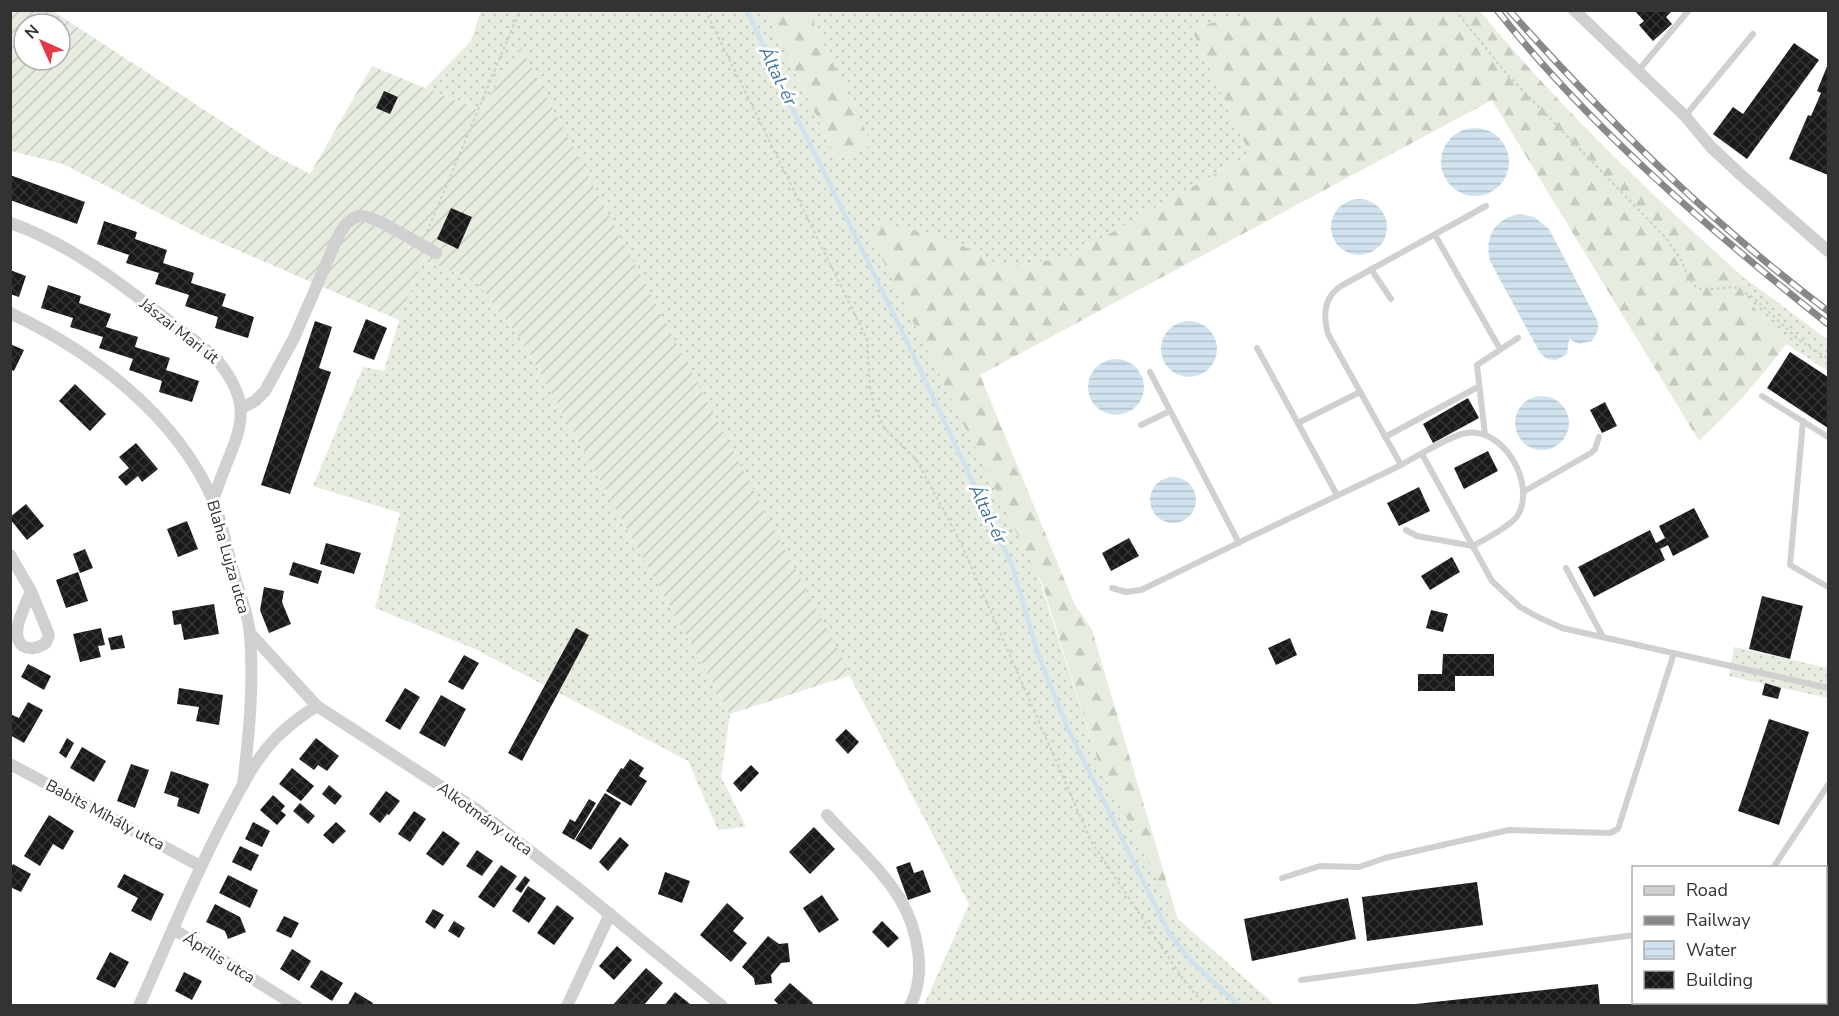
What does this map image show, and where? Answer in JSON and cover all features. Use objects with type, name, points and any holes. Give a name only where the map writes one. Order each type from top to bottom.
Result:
[{"type":"street","points":[[1574,10],[1685,117],[1711,147],[1828,250]]},
{"type":"street","points":[[213,501],[234,445],[242,408],[255,401],[265,391],[294,338],[342,228],[350,220],[360,216],[374,219],[436,254]]},
{"type":"street","name":"Jászai Mari út","points":[[10,223],[56,244],[97,268],[212,354],[235,385],[242,408]]},
{"type":"street","name":"Blaha Lujza utca","points":[[10,313],[68,344],[98,363],[129,388],[172,436],[193,465],[213,501],[250,633],[252,694],[243,784]]},
{"type":"street","points":[[10,555],[31,591]]},
{"type":"street","name":"Alkotmány utca","points":[[250,633],[317,706],[476,809],[722,1005]]},
{"type":"street","name":"Blaha Lujza utca","points":[[139,1005],[200,866],[243,784],[276,737],[298,717],[317,706]]},
{"type":"street","name":"Babits Mihály utca","points":[[10,764],[200,866]]},
{"type":"street","points":[[827,815],[884,877],[901,900],[917,945],[919,964],[919,982],[910,1005]]},
{"type":"street","points":[[567,1005],[610,914]]},
{"type":"street","name":"Április utca","points":[[173,929],[296,1005]]},
{"type":"lane","points":[[1638,71],[1689,10]]},
{"type":"lane","points":[[1685,117],[1753,34]]},
{"type":"lane","points":[[1401,465],[1328,334],[1324,316],[1329,297],[1334,291],[1371,269],[1486,206]]},
{"type":"lane","points":[[1435,235],[1500,349]]},
{"type":"lane","points":[[1371,269],[1391,299]]},
{"type":"lane","points":[[1485,435],[1477,365],[1518,338]]},
{"type":"lane","points":[[1257,348],[1337,495]]},
{"type":"lane","points":[[1150,372],[1239,543]]},
{"type":"lane","points":[[1385,437],[1478,387]]},
{"type":"lane","points":[[1298,423],[1360,392]]},
{"type":"lane","points":[[1762,396],[1828,436]]},
{"type":"lane","points":[[1140,425],[1170,411]]},
{"type":"lane","points":[[1803,421],[1790,565],[1828,586]]},
{"type":"lane","points":[[1112,588],[1126,592],[1141,590],[1460,435],[1473,433],[1485,435],[1501,445],[1513,461],[1521,481],[1523,492],[1521,508],[1516,518],[1473,546],[1417,536],[1406,530]]},
{"type":"lane","points":[[1523,492],[1591,453],[1599,437]]},
{"type":"lane","points":[[1422,454],[1492,581],[1520,607],[1562,628],[1828,688]]},
{"type":"lane","points":[[1566,567],[1603,637]]},
{"type":"lane","points":[[1282,878],[1320,866],[1359,867],[1385,858],[1509,830],[1610,833],[1618,829],[1674,653]]},
{"type":"lane","points":[[1774,866],[1828,785]]},
{"type":"lane","points":[[1301,980],[1632,935]]},
{"type":"path","points":[[421,245],[520,10]]},
{"type":"path","points":[[705,10],[867,339],[870,387],[874,406],[884,428],[916,459],[960,541],[1091,841],[1183,979],[1205,1005]]},
{"type":"path","points":[[1455,10],[1506,73],[1665,237],[1682,261],[1687,275],[1695,286],[1702,290],[1734,287],[1754,298],[1799,339],[1828,359]]},
{"type":"green space","points":[[11,11],[55,12],[12,12],[12,72],[72,72],[72,23],[270,153],[310,174],[372,66],[480,111],[521,48],[851,675],[730,714],[523,342],[476,281],[423,260],[399,320],[200,234],[63,164],[11,151]]},
{"type":"green space","points":[[481,11],[766,11],[837,159],[871,144],[808,11],[1242,11],[1244,15],[1191,28],[1250,154],[1067,258],[1002,267],[961,245],[927,234],[1098,761],[1178,919],[1275,1005],[924,1005],[969,904],[521,48],[480,111],[425,88],[471,41]]},
{"type":"green space","points":[[766,11],[808,11],[872,145],[837,159]]},
{"type":"green space","points":[[1242,11],[1480,11],[1573,115],[1673,213],[1742,276],[1744,296],[1786,344],[1745,394],[1699,441],[1492,100],[980,375],[1074,603],[1092,630],[1178,920],[1098,761],[1042,584],[869,232],[883,223],[927,234],[961,245],[1002,267],[1067,258],[1250,154],[1191,28],[1244,15]]},
{"type":"green space","points":[[423,260],[476,281],[523,342],[730,714],[721,777],[746,827],[718,830],[688,761],[477,650],[375,608],[400,513],[313,486],[363,367],[384,371],[399,320]]},
{"type":"green space","points":[[1742,276],[1828,340],[1828,371],[1786,344],[1744,296]]},
{"type":"green space","points":[[1734,647],[1828,668],[1828,698],[1729,676]]},
{"type":"green space","points":[[1828,891],[1828,1005],[1748,1005],[1827,1004]]},
{"type":"water","points":[[1475,128],[1488,131],[1499,138],[1506,149],[1509,162],[1506,175],[1499,186],[1488,193],[1475,196],[1462,193],[1451,186],[1444,175],[1441,162],[1444,149],[1451,138],[1462,131]]},
{"type":"water","points":[[1353,199],[1365,199],[1375,203],[1383,211],[1387,227],[1383,243],[1375,251],[1365,255],[1353,255],[1343,251],[1335,243],[1331,233],[1331,221],[1335,211],[1343,203]]},
{"type":"water","points":[[1520,214],[1534,217],[1549,229],[1598,322],[1598,330],[1592,341],[1579,344],[1569,339],[1567,354],[1556,360],[1547,359],[1540,353],[1490,261],[1489,244],[1493,230],[1504,220]]},
{"type":"water","points":[[1183,321],[1195,321],[1205,325],[1213,333],[1217,349],[1213,365],[1205,373],[1195,377],[1183,377],[1173,373],[1165,365],[1161,355],[1161,343],[1165,333],[1173,325]]},
{"type":"water","points":[[1110,359],[1122,359],[1136,367],[1144,381],[1142,398],[1136,407],[1122,415],[1110,415],[1093,403],[1088,393],[1088,381],[1100,364]]},
{"type":"water","points":[[1542,396],[1552,398],[1561,404],[1567,413],[1569,423],[1567,433],[1561,442],[1552,448],[1542,450],[1532,448],[1523,442],[1517,433],[1515,423],[1517,413],[1523,404],[1532,398]]},
{"type":"water","points":[[1173,477],[1189,484],[1196,500],[1189,516],[1173,523],[1157,516],[1150,500],[1157,484]]},
{"type":"building","points":[[1634,10],[1673,10],[1666,17],[1672,24],[1653,41],[1639,25],[1644,21]]},
{"type":"building","points":[[1794,43],[1819,60],[1747,159],[1713,134],[1733,107],[1743,114]]},
{"type":"building","points":[[1828,64],[1828,175],[1789,159],[1808,115],[1811,116],[1821,93],[1817,91]]},
{"type":"building","points":[[384,91],[398,97],[390,114],[376,108]]},
{"type":"building","points":[[10,175],[85,202],[77,224],[10,200]]},
{"type":"building","points":[[451,208],[472,217],[458,249],[437,239]]},
{"type":"building","points":[[104,221],[137,232],[135,239],[167,250],[163,263],[194,273],[191,283],[226,294],[222,306],[254,317],[248,338],[215,328],[218,317],[185,306],[189,295],[155,284],[159,273],[126,263],[129,255],[97,244]]},
{"type":"building","points":[[10,270],[26,276],[19,297],[10,294]]},
{"type":"building","points":[[48,285],[81,296],[79,303],[111,314],[106,327],[138,337],[135,347],[170,358],[166,370],[199,381],[192,402],[159,392],[162,381],[129,370],[133,359],[99,348],[103,337],[70,327],[73,318],[41,308]]},
{"type":"building","points":[[366,319],[387,328],[374,360],[353,352]]},
{"type":"building","points":[[315,321],[332,327],[319,368],[331,372],[290,494],[261,485]]},
{"type":"building","points":[[10,344],[24,350],[14,371],[10,369]]},
{"type":"building","points":[[1790,352],[1828,377],[1828,428],[1767,388]]},
{"type":"building","points":[[75,384],[106,414],[90,431],[59,401]]},
{"type":"building","points":[[1468,398],[1479,418],[1433,443],[1423,424]]},
{"type":"building","points":[[1605,402],[1617,426],[1602,433],[1590,410]]},
{"type":"building","points":[[136,443],[158,469],[142,482],[138,476],[126,486],[118,477],[129,468],[119,457]]},
{"type":"building","points":[[1488,451],[1498,471],[1464,489],[1454,468]]},
{"type":"building","points":[[1419,487],[1430,511],[1399,526],[1387,503]]},
{"type":"building","points":[[26,504],[44,526],[27,540],[10,519]]},
{"type":"building","points":[[1694,508],[1709,537],[1673,556],[1668,545],[1660,549],[1665,560],[1594,597],[1578,567],[1650,530],[1656,543],[1665,538],[1659,526]]},
{"type":"building","points":[[187,521],[198,549],[178,557],[167,529]]},
{"type":"building","points":[[1129,538],[1139,556],[1111,571],[1102,553]]},
{"type":"building","points":[[326,543],[361,553],[354,574],[320,564]]},
{"type":"building","points":[[85,549],[93,568],[80,573],[73,554]]},
{"type":"building","points":[[1452,557],[1460,572],[1430,590],[1421,576]]},
{"type":"building","points":[[293,562],[322,571],[318,584],[289,575]]},
{"type":"building","points":[[78,572],[88,601],[66,608],[56,580]]},
{"type":"building","points":[[264,587],[284,591],[282,602],[291,624],[269,633],[260,610]]},
{"type":"building","points":[[1762,596],[1803,606],[1790,659],[1749,649]]},
{"type":"building","points":[[214,604],[219,634],[184,640],[181,624],[174,625],[172,611]]},
{"type":"building","points":[[1431,610],[1448,614],[1443,632],[1426,628]]},
{"type":"building","points":[[101,628],[105,645],[98,646],[101,657],[80,662],[73,634]]},
{"type":"building","points":[[576,628],[589,635],[522,761],[508,753]]},
{"type":"building","points":[[122,635],[125,648],[111,650],[108,638]]},
{"type":"building","points":[[1290,638],[1297,655],[1276,665],[1268,648]]},
{"type":"building","points":[[1443,654],[1494,654],[1494,676],[1455,676],[1455,691],[1418,691],[1418,674],[1442,674]]},
{"type":"building","points":[[464,655],[479,663],[463,690],[448,682]]},
{"type":"building","points":[[28,664],[51,676],[44,690],[21,677]]},
{"type":"building","points":[[1765,683],[1781,688],[1778,699],[1762,695]]},
{"type":"building","points":[[179,688],[223,695],[219,725],[196,721],[199,707],[177,704]]},
{"type":"building","points":[[405,688],[420,697],[400,730],[385,721]]},
{"type":"building","points":[[441,695],[466,709],[445,747],[419,733]]},
{"type":"building","points":[[28,702],[43,710],[24,743],[10,735],[10,714],[19,718]]},
{"type":"building","points":[[1769,719],[1809,732],[1779,825],[1738,811]]},
{"type":"building","points":[[846,729],[859,742],[848,754],[835,740]]},
{"type":"building","points":[[67,738],[74,743],[66,758],[59,753]]},
{"type":"building","points":[[316,738],[339,756],[327,771],[318,765],[314,770],[299,759]]},
{"type":"building","points":[[82,747],[106,761],[94,782],[70,768]]},
{"type":"building","points":[[630,759],[644,768],[639,776],[647,781],[631,806],[606,791]]},
{"type":"building","points":[[131,764],[149,770],[135,808],[117,801]]},
{"type":"building","points":[[751,765],[759,773],[741,792],[733,783]]},
{"type":"building","points":[[292,768],[314,786],[301,801],[279,784]]},
{"type":"building","points":[[171,771],[209,784],[199,814],[177,806],[179,798],[164,793]]},
{"type":"building","points":[[329,785],[342,796],[335,805],[322,794]]},
{"type":"building","points":[[386,791],[400,801],[380,823],[369,814]]},
{"type":"building","points":[[605,793],[621,803],[591,850],[575,840]]},
{"type":"building","points":[[273,795],[285,806],[281,811],[286,815],[277,825],[260,810]]},
{"type":"building","points":[[589,799],[596,803],[574,840],[562,833],[570,819],[575,822]]},
{"type":"building","points":[[300,803],[315,816],[308,824],[293,811]]},
{"type":"building","points":[[414,811],[426,819],[410,842],[398,834]]},
{"type":"building","points":[[49,815],[74,831],[63,850],[53,844],[40,866],[24,856]]},
{"type":"building","points":[[253,822],[270,831],[262,847],[245,839]]},
{"type":"building","points":[[336,822],[346,831],[333,844],[323,835]]},
{"type":"building","points":[[814,827],[835,849],[810,874],[789,852]]},
{"type":"building","points":[[443,831],[460,843],[443,866],[426,854]]},
{"type":"building","points":[[620,837],[629,845],[608,871],[599,862]]},
{"type":"building","points":[[240,846],[259,855],[251,871],[232,862]]},
{"type":"building","points":[[477,850],[493,861],[482,876],[466,866]]},
{"type":"building","points":[[910,862],[914,873],[923,870],[931,892],[908,900],[896,867]]},
{"type":"building","points":[[13,864],[31,874],[21,892],[10,887],[10,869]]},
{"type":"building","points":[[501,865],[517,876],[494,908],[478,897]]},
{"type":"building","points":[[665,872],[690,881],[682,903],[658,894]]},
{"type":"building","points":[[124,874],[164,894],[151,921],[131,911],[138,898],[117,887]]},
{"type":"building","points":[[228,875],[258,890],[250,908],[219,893]]},
{"type":"building","points":[[525,876],[530,880],[521,893],[515,889]]},
{"type":"building","points":[[1477,882],[1483,925],[1367,941],[1362,897]]},
{"type":"building","points":[[528,886],[546,898],[529,923],[512,911]]},
{"type":"building","points":[[822,895],[839,920],[819,933],[803,908]]},
{"type":"building","points":[[1348,898],[1356,939],[1252,961],[1244,919]]},
{"type":"building","points":[[727,903],[744,918],[733,931],[747,943],[731,962],[700,935]]},
{"type":"building","points":[[215,904],[240,917],[246,932],[228,939],[225,931],[206,922]]},
{"type":"building","points":[[557,905],[574,918],[554,945],[537,933]]},
{"type":"building","points":[[433,909],[444,915],[435,929],[425,922]]},
{"type":"building","points":[[284,916],[299,923],[291,938],[276,931]]},
{"type":"building","points":[[454,921],[465,928],[459,938],[448,931]]},
{"type":"building","points":[[882,921],[899,938],[888,948],[872,932]]},
{"type":"building","points":[[768,936],[779,944],[788,943],[790,962],[781,963],[771,975],[772,983],[755,985],[754,978],[742,967]]},
{"type":"building","points":[[617,946],[632,960],[614,980],[599,966]]},
{"type":"building","points":[[292,949],[311,961],[299,981],[280,969]]},
{"type":"building","points":[[110,952],[129,962],[115,988],[96,979]]},
{"type":"building","points":[[646,968],[663,983],[643,1006],[612,1006]]},
{"type":"building","points":[[321,970],[343,983],[332,1001],[310,987]]},
{"type":"building","points":[[184,972],[202,981],[192,1000],[175,991]]},
{"type":"building","points":[[790,983],[813,1003],[810,1006],[780,1006],[774,1000]]},
{"type":"building","points":[[1598,984],[1600,1006],[1416,1006],[1416,1004]]},
{"type":"building","points":[[355,992],[373,1003],[371,1006],[347,1006]]},
{"type":"building","points":[[675,992],[690,1004],[689,1006],[664,1006]]},
{"type":"waterway","name":"Által-ér","points":[[747,10],[1013,568],[1038,654],[1068,729],[1169,933],[1191,961],[1239,1006]]},
{"type":"railway","points":[[1497,10],[1572,96],[1654,177],[1696,215],[1828,324]]},
{"type":"railway","points":[[1509,10],[1622,131],[1661,169],[1742,242],[1828,311]]}]
